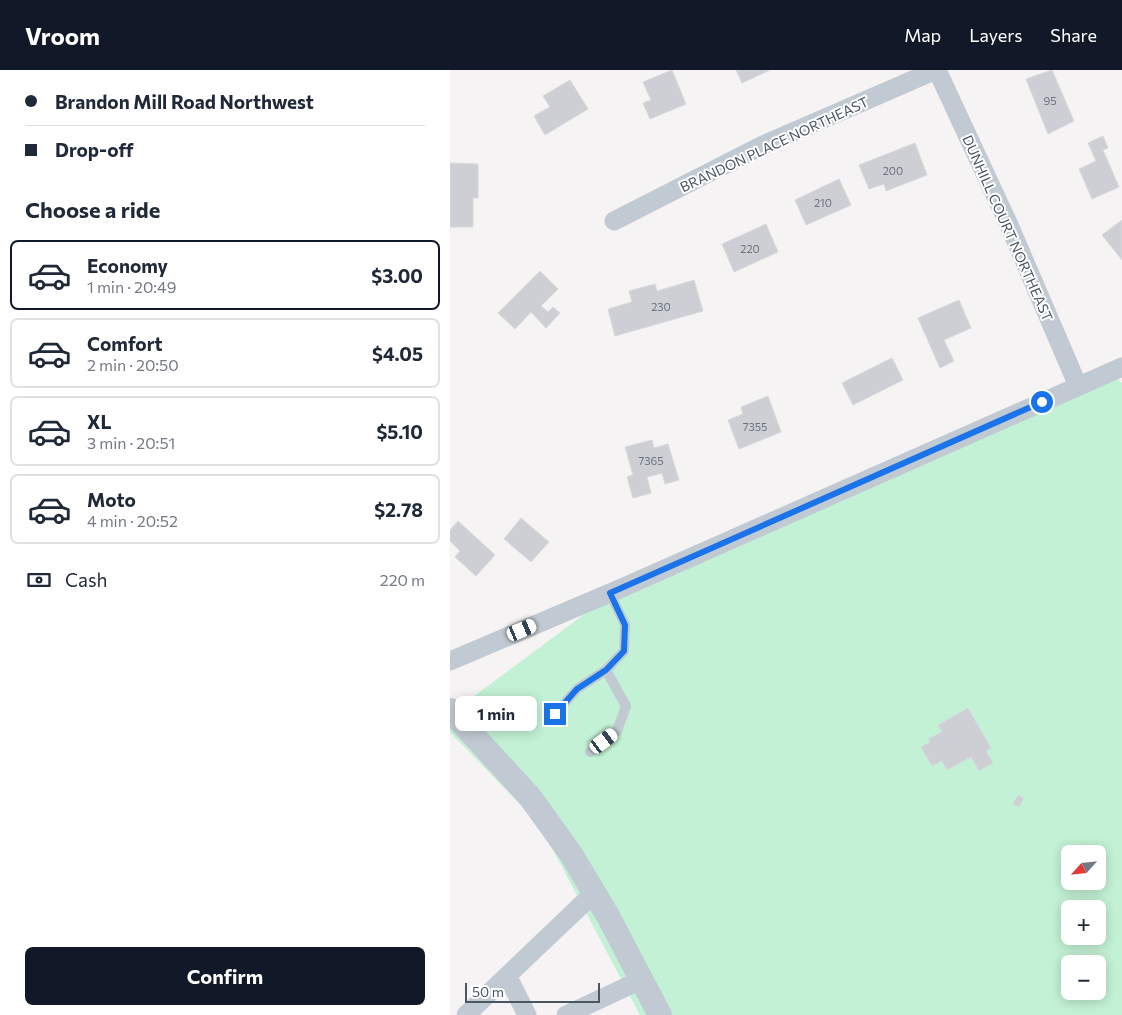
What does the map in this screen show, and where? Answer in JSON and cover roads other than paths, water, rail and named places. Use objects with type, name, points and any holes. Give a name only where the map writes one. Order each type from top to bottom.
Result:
[{"type":"street","name":"BRANDON PLACE NORTHEAST","points":[[614,220],[764,145],[936,70]]},
{"type":"street","name":"DUNHILL COURT NORTHEAST","points":[[936,70],[1009,225],[1078,386]]},
{"type":"street","points":[[450,661],[610,593],[1122,367]]},
{"type":"street","points":[[450,710],[530,797],[572,854],[660,1015]]},
{"type":"street","points":[[466,1015],[594,894]]},
{"type":"street","points":[[508,977],[527,1015]]},
{"type":"street","points":[[566,1015],[641,980]]},
{"type":"lane","points":[[555,714],[577,689],[606,670],[624,651],[625,625],[610,593]]},
{"type":"lane","points":[[590,752],[617,731],[626,706],[606,670]]}]
